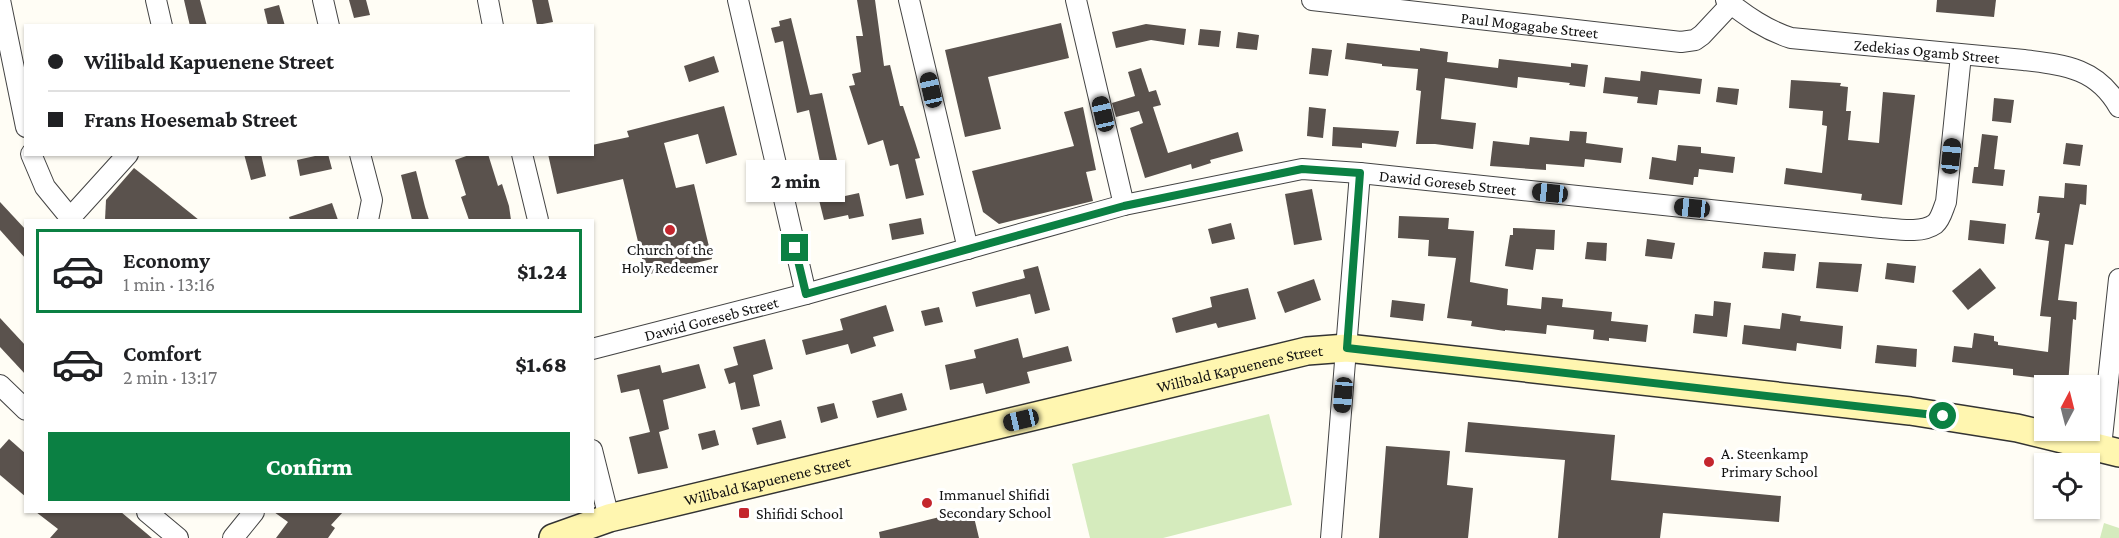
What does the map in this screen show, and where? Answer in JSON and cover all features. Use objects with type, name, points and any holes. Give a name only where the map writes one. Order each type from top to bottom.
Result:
[{"type":"street","points":[[0,0],[4,40],[24,119]]},
{"type":"street","points":[[156,0],[162,24]]},
{"type":"street","points":[[323,0],[329,24]]},
{"type":"street","points":[[488,0],[493,24]]},
{"type":"street","points":[[738,0],[806,294]]},
{"type":"street","points":[[909,0],[968,249]]},
{"type":"street","points":[[1076,0],[1124,206]]},
{"type":"street","name":"Paul Mogagabe Street","points":[[1312,0],[1681,42],[1695,40],[1702,35],[1728,2]]},
{"type":"street","name":"Zedekias Ogamb Street","points":[[1728,2],[1762,26],[1791,38],[2057,64],[2076,68],[2092,76],[2108,91],[2119,107]]},
{"type":"street","name":"Dawid Goreseb Street","points":[[594,348],[806,294],[1124,206],[1302,169],[1360,173],[1881,228],[1909,230],[1925,228],[1935,223],[1946,202],[1961,55]]},
{"type":"street","points":[[32,156],[45,187],[71,219],[126,156]]},
{"type":"street","points":[[361,156],[372,200],[368,219]]},
{"type":"street","points":[[522,156],[538,219]]},
{"type":"street","points":[[1331,538],[1360,173]]},
{"type":"street","points":[[2110,450],[2119,279]]},
{"type":"street","name":"Wilibald Kapuenene Street","points":[[553,538],[609,518],[1307,351],[1347,348],[1910,411],[2017,428],[2110,450]]},
{"type":"street","points":[[0,385],[24,408]]},
{"type":"street","points":[[594,458],[609,518]]},
{"type":"street","points":[[148,513],[178,538]]},
{"type":"street","points":[[233,538],[253,513]]},
{"type":"green space","points":[[1269,414],[1292,505],[1163,538],[1090,538],[1072,464]]},
{"type":"green space","points":[[2104,523],[2119,528],[2119,538],[2100,538]]},
{"type":"building","points":[[184,0],[200,0],[206,24],[190,24]]},
{"type":"building","points":[[349,0],[366,0],[370,15],[354,18]]},
{"type":"building","points":[[532,0],[548,0],[553,22],[537,24]]},
{"type":"building","points":[[857,0],[875,0],[884,66],[890,65],[900,106],[903,106],[920,158],[915,159],[924,195],[906,199],[898,164],[890,166],[883,140],[868,145],[849,86],[855,85],[852,74],[861,72],[856,36],[863,36]]},
{"type":"building","points":[[1937,0],[1996,0],[1994,17],[1936,12]]},
{"type":"building","points":[[279,5],[284,24],[268,24],[264,9]]},
{"type":"building","points":[[791,18],[810,95],[822,93],[845,196],[859,193],[864,216],[849,219],[848,215],[824,220],[811,168],[821,167],[809,110],[797,113],[783,41],[775,43],[771,28],[780,26],[779,21]]},
{"type":"building","points":[[1061,23],[1069,58],[988,77],[1001,129],[965,137],[945,50]]},
{"type":"building","points":[[1146,24],[1186,29],[1184,45],[1151,40],[1116,48],[1112,32]]},
{"type":"building","points":[[1200,29],[1221,31],[1219,47],[1198,45]]},
{"type":"building","points":[[1238,32],[1259,35],[1257,50],[1236,48]]},
{"type":"building","points":[[1347,43],[1448,52],[1447,62],[1498,68],[1499,59],[1571,67],[1571,63],[1588,65],[1585,87],[1518,77],[1517,88],[1445,78],[1441,119],[1476,123],[1473,149],[1416,144],[1421,91],[1416,90],[1418,69],[1382,66],[1382,64],[1345,59]]},
{"type":"building","points":[[1312,48],[1332,50],[1328,76],[1309,74]]},
{"type":"building","points":[[714,56],[719,72],[689,82],[684,66]]},
{"type":"building","points":[[1141,68],[1149,92],[1156,90],[1161,105],[1153,107],[1168,153],[1238,132],[1243,151],[1210,160],[1211,163],[1192,169],[1191,164],[1145,178],[1130,128],[1143,123],[1139,111],[1116,117],[1112,103],[1135,96],[1128,72]]},
{"type":"building","points":[[1641,71],[1702,79],[1700,94],[1659,90],[1657,105],[1637,103],[1638,97],[1603,93],[1605,77],[1640,81]]},
{"type":"building","points":[[1791,80],[1841,83],[1840,86],[1848,87],[1846,111],[1851,111],[1848,140],[1879,143],[1883,92],[1915,95],[1902,205],[1861,200],[1862,194],[1784,184],[1786,168],[1822,173],[1827,126],[1822,125],[1823,111],[1789,108]]},
{"type":"building","points":[[1718,87],[1739,89],[1737,105],[1716,102]]},
{"type":"building","points":[[1994,98],[2014,100],[2011,123],[1992,121]]},
{"type":"building","points":[[724,106],[737,155],[706,164],[698,134],[664,143],[676,188],[694,184],[712,259],[646,275],[623,179],[557,194],[548,156],[594,156],[594,145],[629,137],[627,131]]},
{"type":"building","points":[[1083,107],[1096,170],[1086,172],[1093,201],[999,224],[983,212],[972,171],[1074,146],[1064,112]]},
{"type":"building","points":[[1309,107],[1326,109],[1323,138],[1307,136]]},
{"type":"building","points":[[1333,127],[1399,131],[1396,147],[1362,143],[1362,148],[1332,146]]},
{"type":"building","points":[[1570,131],[1587,132],[1586,143],[1623,148],[1621,163],[1585,159],[1584,167],[1546,164],[1546,170],[1490,166],[1493,141],[1529,145],[1530,137],[1569,141]]},
{"type":"building","points":[[1982,134],[1998,136],[1994,169],[2005,170],[2003,186],[1972,183],[1974,167],[1978,167]]},
{"type":"building","points":[[2066,143],[2083,145],[2080,166],[2063,164]]},
{"type":"building","points":[[1678,145],[1701,147],[1701,153],[1735,157],[1733,173],[1699,169],[1698,177],[1694,177],[1693,185],[1649,179],[1652,157],[1676,161]]},
{"type":"building","points":[[245,156],[261,156],[266,176],[251,180]]},
{"type":"building","points":[[329,156],[332,169],[300,176],[297,160]]},
{"type":"building","points":[[466,156],[489,156],[498,186],[502,184],[511,219],[469,219],[461,197],[466,195],[455,160]]},
{"type":"building","points":[[134,168],[198,219],[105,219],[106,200]]},
{"type":"building","points":[[416,171],[429,219],[412,219],[401,175]]},
{"type":"building","points":[[2065,183],[2087,185],[2086,205],[2080,204],[2073,245],[2065,244],[2058,300],[2077,302],[2076,320],[2073,319],[2069,375],[2034,375],[2034,378],[2013,375],[2013,369],[1952,362],[1954,346],[1972,348],[1974,333],[1994,336],[1994,341],[1998,342],[1998,345],[2048,352],[2051,317],[2040,316],[2049,241],[2035,239],[2040,213],[2037,213],[2039,196],[2064,198]]},
{"type":"building","points":[[1312,189],[1322,240],[1294,245],[1285,194]]},
{"type":"building","points":[[0,202],[24,228],[24,257],[0,230]]},
{"type":"building","points":[[332,203],[338,219],[290,219],[289,217]]},
{"type":"building","points":[[1399,216],[1449,218],[1448,229],[1474,231],[1470,282],[1508,289],[1507,305],[1541,309],[1542,297],[1563,299],[1562,307],[1612,312],[1611,321],[1648,325],[1646,342],[1609,338],[1609,341],[1593,339],[1594,330],[1547,325],[1546,334],[1505,331],[1471,326],[1472,321],[1447,318],[1456,258],[1428,256],[1429,240],[1398,238]]},
{"type":"building","points":[[921,218],[924,234],[892,240],[889,224]]},
{"type":"building","points":[[1970,220],[2006,224],[2004,244],[1968,240]]},
{"type":"building","points":[[1231,223],[1235,239],[1212,244],[1208,229]]},
{"type":"building","points":[[1513,228],[1555,230],[1554,250],[1536,249],[1533,270],[1505,266]]},
{"type":"building","points":[[1647,239],[1675,243],[1672,259],[1645,256]]},
{"type":"building","points":[[1587,242],[1607,243],[1606,261],[1585,259]]},
{"type":"building","points":[[1764,252],[1796,254],[1794,271],[1762,268]]},
{"type":"building","points":[[1819,262],[1862,264],[1858,292],[1816,288]]},
{"type":"building","points":[[1887,263],[1916,266],[1914,283],[1885,279]]},
{"type":"building","points":[[1038,266],[1050,310],[1035,314],[1030,294],[976,307],[972,292],[1025,278],[1023,270]]},
{"type":"building","points":[[1980,268],[1996,288],[1968,310],[1952,291]]},
{"type":"building","points":[[1314,279],[1321,300],[1285,313],[1277,292]]},
{"type":"building","points":[[1248,288],[1256,319],[1218,328],[1216,323],[1176,333],[1172,318],[1212,307],[1210,297]]},
{"type":"building","points":[[1392,300],[1425,304],[1423,321],[1390,317]]},
{"type":"building","points":[[1714,301],[1731,303],[1727,337],[1693,333],[1695,314],[1713,316]]},
{"type":"building","points":[[886,305],[894,331],[873,337],[876,346],[851,354],[848,344],[806,355],[802,340],[843,330],[840,319]]},
{"type":"building","points":[[939,307],[943,322],[925,326],[921,311]]},
{"type":"building","points":[[1782,313],[1801,316],[1800,321],[1843,326],[1841,349],[1797,343],[1796,351],[1742,344],[1744,325],[1780,329]]},
{"type":"building","points":[[0,318],[24,344],[24,373],[0,347]]},
{"type":"building","points":[[1018,338],[1023,358],[1068,346],[1072,361],[1027,372],[1030,383],[986,394],[983,383],[950,390],[945,365],[976,358],[974,350]]},
{"type":"building","points":[[765,339],[773,369],[753,375],[760,406],[741,410],[735,382],[729,384],[724,369],[738,365],[733,347]]},
{"type":"building","points":[[1877,345],[1917,349],[1916,367],[1875,363]]},
{"type":"building","points":[[699,364],[706,388],[663,400],[669,429],[659,432],[668,468],[638,474],[629,437],[650,432],[639,389],[621,393],[617,375],[660,365],[662,373]]},
{"type":"building","points":[[902,393],[907,410],[877,418],[872,401]]},
{"type":"building","points":[[834,403],[838,418],[821,423],[817,407]]},
{"type":"building","points":[[781,420],[786,438],[757,445],[752,428]]},
{"type":"building","points":[[1468,422],[1615,435],[1611,480],[1781,496],[1779,522],[1663,513],[1660,538],[1558,538],[1565,460],[1465,452]]},
{"type":"building","points":[[715,430],[719,445],[702,450],[698,434]]},
{"type":"building","points":[[9,439],[24,452],[24,495],[0,475],[0,449]]},
{"type":"building","points":[[1386,446],[1450,451],[1447,485],[1473,488],[1468,538],[1379,538]]},
{"type":"building","points":[[972,509],[979,538],[880,538],[879,532]]},
{"type":"building","points":[[37,513],[122,513],[152,538],[50,538],[58,529]]},
{"type":"building","points":[[275,513],[342,513],[331,525],[335,528],[328,538],[276,538],[288,522]]},
{"type":"place","name":"Church of the Holy Redeemer","points":[[670,230]]},
{"type":"place","name":"A. Steenkamp Primary School","points":[[1709,462]]},
{"type":"place","name":"Immanuel Shifidi Secondary School","points":[[927,503]]},
{"type":"place","name":"Shifidi School","points":[[744,513]]},
{"type":"route","points":[[795,248],[806,294],[1124,206],[1302,169],[1360,173],[1347,348],[1943,416]]}]
